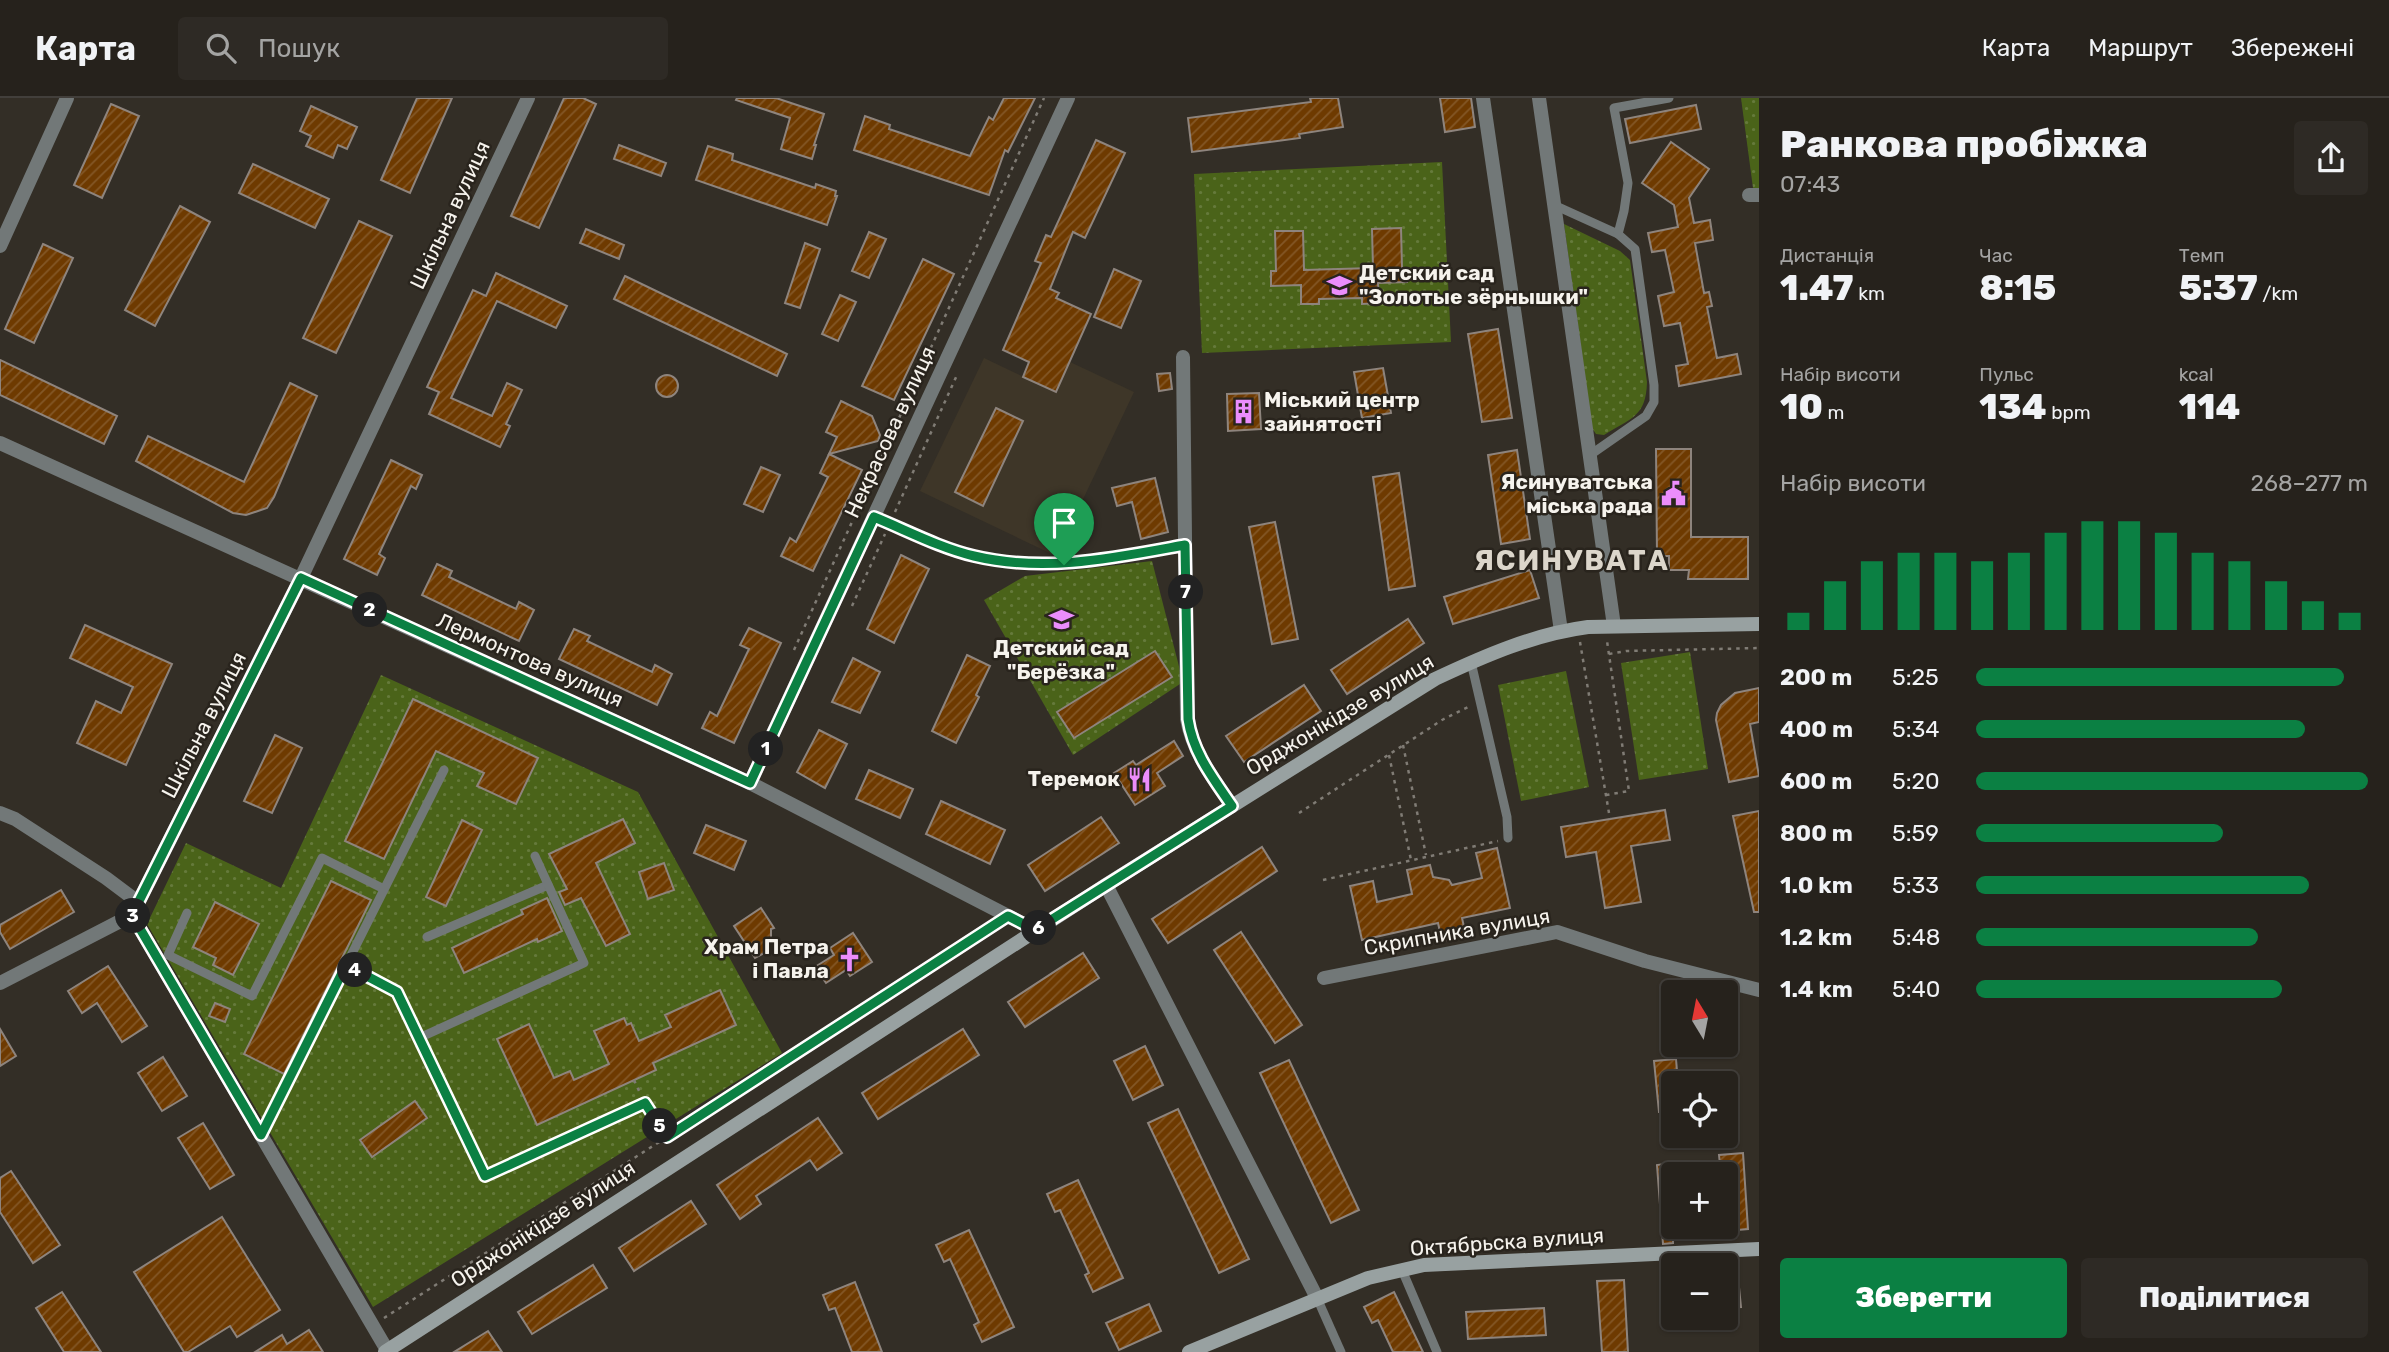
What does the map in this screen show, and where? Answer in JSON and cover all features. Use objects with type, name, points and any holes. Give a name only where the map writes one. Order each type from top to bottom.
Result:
[{"type":"main road","name":"Орджонікідзе вулиця","points":[[387,1351],[1035,930],[1435,679],[1493,652],[1578,628],[1759,624]]},
{"type":"main road","name":"Октябрьска вулиця","points":[[1189,1352],[1368,1278],[1424,1265],[1759,1249]]},
{"type":"street","points":[[0,246],[67,98]]},
{"type":"street","name":"Шкільна вулиця","points":[[135,908],[301,578],[528,98]]},
{"type":"street","name":"Некрасова вулиця","points":[[750,783],[1068,98]]},
{"type":"street","points":[[1483,98],[1561,631]]},
{"type":"street","points":[[1539,98],[1590,455],[1609,626]]},
{"type":"street","points":[[1183,357],[1190,738],[1199,757],[1232,806]]},
{"type":"street","name":"Лермонтова вулиця","points":[[0,443],[750,783],[1035,930]]},
{"type":"street","points":[[0,813],[15,819],[106,878],[135,908],[261,1135],[387,1351]]},
{"type":"street","points":[[1107,885],[1317,1298]]},
{"type":"street","points":[[0,983],[135,908]]},
{"type":"street","name":"Скрипника вулиця","points":[[1324,978],[1556,932],[1644,961],[1759,990]]},
{"type":"lane","points":[[1618,234],[1628,183],[1615,108],[1669,98]]},
{"type":"lane","points":[[1555,205],[1618,234],[1636,249],[1654,402],[1646,416],[1590,455]]},
{"type":"lane","points":[[874,517],[971,555],[1030,565],[1064,565],[1185,545]]},
{"type":"lane","points":[[1471,662],[1507,817],[1508,838]]},
{"type":"lane","points":[[261,1135],[444,769]]},
{"type":"lane","points":[[419,1038],[584,963],[535,856]]},
{"type":"lane","points":[[187,913],[169,955],[252,996],[322,858],[384,889]]},
{"type":"lane","points":[[427,937],[548,885]]},
{"type":"lane","points":[[346,965],[397,992],[485,1176],[645,1103]]},
{"type":"lane","points":[[1402,1270],[1437,1352]]},
{"type":"lane","points":[[1317,1298],[1341,1352]]},
{"type":"path","points":[[794,651],[1044,98]]},
{"type":"path","points":[[1606,795],[1629,792],[1609,654],[1609,626]]},
{"type":"path","points":[[1578,628],[1610,819]]},
{"type":"path","points":[[1609,654],[1626,651],[1759,648]]},
{"type":"path","points":[[1299,813],[1443,720],[1480,701]]},
{"type":"path","points":[[1403,746],[1426,857]]},
{"type":"path","points":[[1389,755],[1410,860]]},
{"type":"path","points":[[1323,880],[1508,838]]},
{"type":"path","points":[[373,1325],[1008,916]]},
{"type":"path","points":[[634,1080],[667,1137]]},
{"type":"shaded area","points":[[984,358],[1055,392],[1070,362],[1134,392],[1056,556],[920,491]]},
{"type":"green space","points":[[1741,98],[1759,98],[1759,188],[1753,188]]},
{"type":"green space","points":[[1442,162],[1451,342],[1202,353],[1194,174]]},
{"type":"green space","points":[[1564,224],[1620,251],[1630,260],[1647,382],[1646,394],[1644,403],[1635,415],[1604,435],[1596,434],[1592,428]]},
{"type":"green space","points":[[1152,561],[1183,682],[1073,755],[984,600],[1025,576]]},
{"type":"green space","points":[[1690,652],[1708,769],[1639,780],[1621,663]]},
{"type":"green space","points":[[1566,671],[1589,787],[1521,801],[1498,685]]},
{"type":"green space","points":[[381,675],[638,792],[782,1053],[373,1307],[147,924],[186,843],[281,888]]},
{"type":"building","points":[[417,98],[452,98],[410,193],[381,180]]},
{"type":"building","points":[[564,98],[583,98],[596,104],[539,228],[511,216]]},
{"type":"building","points":[[776,98],[824,114],[812,159],[781,149],[790,118],[736,100]]},
{"type":"building","points":[[1004,98],[1035,98],[1008,152],[1005,150],[989,195],[854,150],[865,116],[890,125],[889,129],[970,156],[989,117],[993,120]]},
{"type":"building","points":[[1310,98],[1338,98],[1343,127],[1299,134],[1300,138],[1192,152],[1188,118],[1311,102]]},
{"type":"building","points":[[1440,98],[1471,98],[1475,127],[1445,132]]},
{"type":"building","points":[[111,104],[139,116],[102,198],[74,185]]},
{"type":"building","points":[[1696,105],[1701,129],[1630,143],[1625,119]]},
{"type":"building","points":[[311,106],[357,127],[347,149],[338,145],[333,158],[306,146],[311,136],[300,131]]},
{"type":"building","points":[[1096,140],[1125,153],[1085,238],[1073,232],[1050,289],[1059,293],[1056,298],[1091,314],[1056,392],[1023,377],[1029,362],[1003,350],[1041,263],[1035,261],[1046,235],[1051,237]]},
{"type":"building","points":[[1671,142],[1709,169],[1689,198],[1694,223],[1710,220],[1713,240],[1695,243],[1704,293],[1709,292],[1712,306],[1707,307],[1717,358],[1737,354],[1741,374],[1679,386],[1676,366],[1688,364],[1680,323],[1664,326],[1658,296],[1674,292],[1665,250],[1652,252],[1648,233],[1678,227],[1674,205],[1642,183]]},
{"type":"building","points":[[619,145],[666,163],[661,176],[614,159]]},
{"type":"building","points":[[708,146],[733,154],[732,160],[815,188],[816,184],[836,191],[837,196],[827,225],[696,180]]},
{"type":"building","points":[[253,164],[329,199],[315,228],[239,193]]},
{"type":"building","points":[[180,206],[210,222],[155,326],[125,310]]},
{"type":"building","points":[[359,221],[392,236],[336,353],[303,338]]},
{"type":"building","points":[[1401,228],[1402,268],[1407,268],[1407,282],[1378,283],[1379,303],[1362,304],[1362,298],[1319,299],[1319,304],[1301,304],[1301,285],[1271,286],[1271,271],[1276,271],[1275,231],[1303,231],[1304,270],[1373,268],[1372,229]]},
{"type":"building","points":[[586,229],[624,245],[619,259],[580,243]]},
{"type":"building","points":[[869,232],[886,239],[869,278],[852,271]]},
{"type":"building","points":[[805,243],[820,249],[800,308],[785,303]]},
{"type":"building","points":[[43,244],[73,258],[34,343],[5,329]]},
{"type":"building","points":[[923,259],[954,274],[894,400],[862,386]]},
{"type":"building","points":[[1114,269],[1141,281],[1121,328],[1094,317]]},
{"type":"building","points":[[496,273],[567,306],[556,328],[497,301],[451,398],[492,416],[507,383],[522,390],[506,424],[510,426],[500,447],[429,414],[439,392],[427,387],[473,290],[486,296]]},
{"type":"building","points":[[625,276],[787,354],[777,376],[614,299]]},
{"type":"building","points":[[840,295],[856,302],[838,341],[822,334]]},
{"type":"building","points":[[1498,329],[1512,418],[1482,422],[1468,334]]},
{"type":"building","points":[[0,360],[117,416],[104,444],[0,395]]},
{"type":"building","points":[[1383,368],[1391,413],[1362,418],[1354,372]]},
{"type":"building","points":[[1170,373],[1172,389],[1159,391],[1157,374]]},
{"type":"building","points":[[667,375],[675,378],[678,386],[675,394],[667,397],[659,394],[656,386],[659,378]]},
{"type":"building","points":[[290,383],[317,396],[267,508],[246,515],[233,513],[136,461],[148,436],[244,482]]},
{"type":"building","name":"Міський центр зайнятості","points":[[1259,393],[1261,429],[1228,431],[1227,394]]},
{"type":"building","points":[[841,401],[872,416],[880,435],[878,441],[829,454],[837,437],[826,432]]},
{"type":"building","points":[[996,408],[1023,421],[983,506],[955,492]]},
{"type":"building","points":[[1656,449],[1691,449],[1691,537],[1748,537],[1748,579],[1688,579],[1689,570],[1669,570],[1669,556],[1657,556]]},
{"type":"building","points":[[1517,450],[1530,539],[1501,544],[1488,455]]},
{"type":"building","points":[[829,454],[862,470],[813,571],[781,556],[790,538],[796,542],[828,477],[820,473]]},
{"type":"building","points":[[391,460],[422,475],[416,489],[411,486],[379,554],[385,558],[377,575],[344,559]]},
{"type":"building","points":[[761,467],[780,475],[763,512],[744,504]]},
{"type":"building","points":[[1399,473],[1415,586],[1389,590],[1373,477]]},
{"type":"building","points":[[1155,478],[1168,532],[1141,539],[1132,502],[1117,506],[1112,488]]},
{"type":"building","points":[[1275,522],[1298,639],[1272,644],[1249,527]]},
{"type":"building","points":[[901,555],[929,569],[894,643],[867,629]]},
{"type":"building","points":[[437,564],[452,571],[449,577],[516,609],[519,602],[534,610],[519,641],[422,595]]},
{"type":"building","points":[[1530,570],[1539,598],[1453,624],[1444,597]]},
{"type":"building","points":[[1408,619],[1424,643],[1347,694],[1331,670]]},
{"type":"building","points":[[85,625],[172,664],[126,765],[77,743],[96,701],[121,713],[133,687],[70,658]]},
{"type":"building","points":[[749,628],[781,643],[734,743],[702,728],[710,712],[717,716],[749,649],[740,645]]},
{"type":"building","points":[[574,629],[590,636],[587,641],[652,672],[655,665],[672,674],[657,705],[559,659]]},
{"type":"building","points":[[1155,651],[1172,677],[1074,738],[1057,712]]},
{"type":"building","points":[[967,655],[990,666],[976,695],[979,697],[956,743],[932,731]]},
{"type":"building","points":[[853,658],[880,672],[860,713],[832,702]]},
{"type":"building","points":[[1304,685],[1321,711],[1244,762],[1226,736]]},
{"type":"building","points":[[1759,688],[1759,722],[1750,724],[1759,776],[1729,782],[1716,720],[1717,713],[1721,705],[1735,693]]},
{"type":"building","points":[[413,699],[538,758],[516,804],[477,786],[484,773],[436,751],[384,859],[345,841]]},
{"type":"building","points":[[819,730],[847,744],[825,788],[797,772]]},
{"type":"building","points":[[275,735],[302,748],[272,813],[244,801]]},
{"type":"building","name":"Теремок","points":[[1174,741],[1183,756],[1157,773],[1165,786],[1135,805],[1114,773],[1133,761],[1136,765]]},
{"type":"building","points":[[869,770],[913,789],[900,818],[856,799]]},
{"type":"building","points":[[941,801],[1005,830],[990,864],[926,834]]},
{"type":"building","points":[[1665,810],[1670,840],[1631,846],[1641,902],[1605,908],[1596,852],[1566,857],[1561,827]]},
{"type":"building","points":[[1759,811],[1759,912],[1754,912],[1733,816]]},
{"type":"building","points":[[1101,817],[1119,843],[1045,891],[1028,865]]},
{"type":"building","points":[[623,819],[635,843],[596,863],[630,934],[606,946],[581,898],[565,905],[559,892],[567,889],[549,854]]},
{"type":"building","points":[[462,820],[482,830],[446,906],[426,897]]},
{"type":"building","points":[[706,825],[746,841],[734,870],[694,853]]},
{"type":"building","points":[[1262,847],[1277,871],[1168,943],[1152,919]]},
{"type":"building","points":[[1497,848],[1510,908],[1462,918],[1466,936],[1442,941],[1438,923],[1362,940],[1350,886],[1373,881],[1377,902],[1412,894],[1407,870],[1430,865],[1433,877],[1449,880],[1452,885],[1482,878],[1476,853]]},
{"type":"building","points":[[664,863],[674,890],[648,899],[639,872]]},
{"type":"building","points":[[331,881],[371,900],[284,1074],[244,1054]]},
{"type":"building","points":[[61,890],[74,912],[10,949],[0,932],[0,925]]},
{"type":"building","points":[[547,898],[562,931],[538,942],[537,939],[464,973],[452,948],[523,914],[521,910]]},
{"type":"building","points":[[215,902],[259,924],[233,975],[213,965],[216,958],[193,947]]},
{"type":"building","points":[[761,908],[774,928],[771,929],[771,939],[766,952],[755,958],[734,926]]},
{"type":"building","points":[[1241,932],[1302,1025],[1275,1043],[1214,950]]},
{"type":"building","name":"Храм Петра і Павла","points":[[853,933],[872,962],[850,976],[846,970],[826,983],[815,967],[834,955],[830,948]]},
{"type":"building","points":[[1083,953],[1099,978],[1025,1027],[1008,1002]]},
{"type":"building","points":[[108,966],[147,1026],[122,1042],[97,1003],[82,1013],[68,991]]},
{"type":"building","points":[[720,990],[736,1025],[653,1063],[656,1070],[537,1125],[497,1039],[529,1024],[554,1078],[570,1071],[574,1080],[609,1064],[594,1031],[624,1018],[627,1025],[631,1023],[639,1041],[671,1027],[665,1015]]},
{"type":"building","points":[[215,1003],[230,1009],[225,1022],[209,1016]]},
{"type":"building","points":[[0,1029],[16,1056],[0,1066]]},
{"type":"building","points":[[963,1029],[979,1055],[878,1119],[862,1093]]},
{"type":"building","points":[[1145,1046],[1163,1085],[1133,1100],[1114,1061]]},
{"type":"building","points":[[163,1057],[187,1096],[162,1111],[138,1073]]},
{"type":"building","points":[[1676,1059],[1677,1071],[1661,1071],[1661,1112],[1659,1112],[1654,1061]]},
{"type":"building","points":[[1289,1060],[1359,1210],[1331,1223],[1260,1073]]},
{"type":"building","points":[[415,1101],[427,1118],[372,1157],[360,1140]]},
{"type":"building","points":[[1178,1109],[1249,1259],[1219,1273],[1148,1123]]},
{"type":"building","points":[[818,1118],[842,1153],[817,1170],[810,1160],[756,1196],[761,1204],[740,1219],[717,1185]]},
{"type":"building","points":[[203,1123],[234,1175],[210,1189],[178,1138]]},
{"type":"building","points":[[1743,1153],[1748,1229],[1738,1230],[1738,1162],[1720,1162],[1719,1155]]},
{"type":"building","points":[[1661,1164],[1661,1218],[1657,1165]]},
{"type":"building","points":[[11,1171],[60,1245],[33,1263],[0,1212],[0,1178]]},
{"type":"building","points":[[1078,1180],[1123,1278],[1093,1292],[1085,1275],[1089,1273],[1060,1210],[1055,1212],[1047,1194]]},
{"type":"building","points":[[691,1201],[706,1224],[634,1271],[619,1248]]},
{"type":"building","points":[[222,1217],[280,1310],[237,1337],[230,1326],[184,1352],[134,1272]]},
{"type":"building","points":[[969,1230],[1014,1327],[982,1342],[974,1325],[979,1322],[950,1259],[944,1262],[936,1245]]},
{"type":"building","points":[[1663,1239],[1673,1239],[1673,1243],[1663,1244]]},
{"type":"building","points":[[593,1265],[607,1288],[532,1334],[518,1312]]},
{"type":"building","points":[[1738,1277],[1741,1307],[1738,1307]]},
{"type":"building","points":[[1624,1280],[1628,1352],[1602,1352],[1597,1281]]},
{"type":"building","points":[[855,1282],[882,1352],[852,1352],[835,1308],[829,1310],[823,1295]]},
{"type":"building","points":[[62,1292],[101,1352],[64,1352],[36,1308]]},
{"type":"building","points":[[1394,1292],[1423,1352],[1393,1352],[1378,1320],[1372,1323],[1364,1307]]},
{"type":"building","points":[[1149,1304],[1161,1331],[1119,1350],[1106,1323]]},
{"type":"building","points":[[1544,1308],[1546,1335],[1468,1339],[1466,1312]]},
{"type":"building","points":[[309,1330],[323,1352],[255,1352],[282,1335],[287,1344]]},
{"type":"building","points":[[488,1331],[502,1352],[454,1352]]},
{"type":"place","name":"Детский сад \"Золотые зёрнышки\"","points":[[1339,285]]},
{"type":"place","name":"Міський центр зайнятості","points":[[1244,412]]},
{"type":"place","name":"Ясинуватська міська рада","points":[[1673,494]]},
{"type":"place","name":"Детский сад \"Берёзка\"","points":[[1061,619]]},
{"type":"place","name":"Теремок","points":[[1140,779]]},
{"type":"place","name":"Храм Петра і Павла","points":[[849,959]]},
{"type":"district","name":"ЯСИНУВАТА","points":[[1572,560]]},
{"type":"route","points":[[874,517],[971,555],[1007,563],[1064,565],[1185,545],[1190,738],[1199,757],[1232,806],[1035,930],[1008,916],[667,1137],[645,1103],[485,1176],[397,992],[346,965],[261,1135],[132,915],[301,578],[750,783],[874,517]]}]
